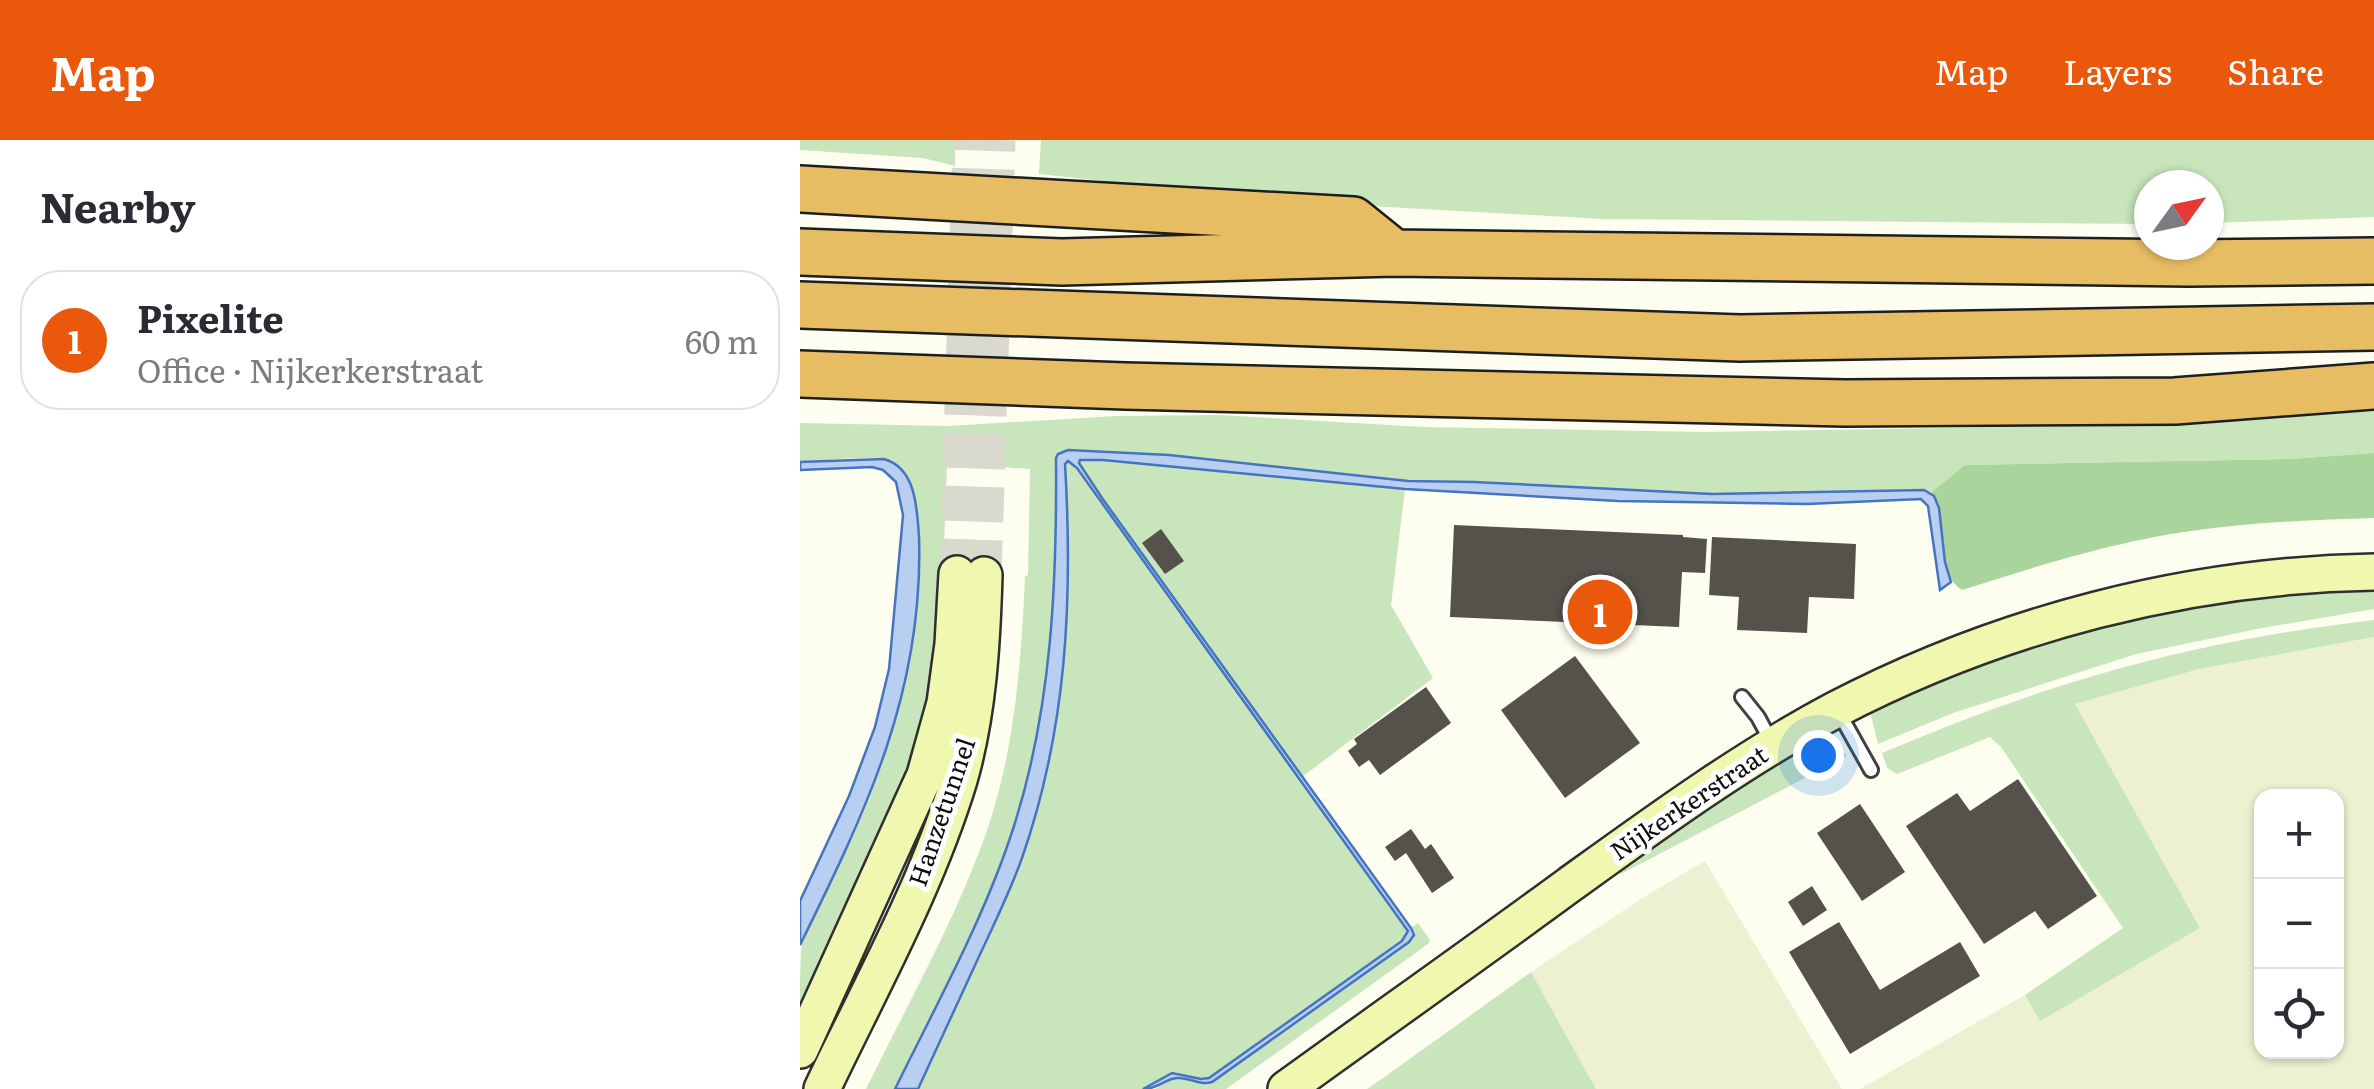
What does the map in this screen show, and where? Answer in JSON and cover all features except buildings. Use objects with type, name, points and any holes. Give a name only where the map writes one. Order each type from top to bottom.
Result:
[{"type":"highway","points":[[800,189],[1353,220],[1394,254]]},
{"type":"highway","points":[[800,252],[1062,262],[1394,254],[2189,263],[2374,261]]},
{"type":"highway","points":[[800,305],[1740,338],[2374,327]]},
{"type":"highway","points":[[800,374],[1845,403],[2175,401],[2374,386]]},
{"type":"main road","name":"Nijkerkerstraat","points":[[1286,1089],[1709,786],[1838,709],[1964,652],[2094,611],[2236,583],[2374,572]]},
{"type":"main road","name":"Hanzetunnel","points":[[800,1050],[925,775],[945,702],[952,644],[971,574],[982,638],[975,710],[958,780],[930,862],[822,1089]]},
{"type":"lane","points":[[1742,697],[1773,746]]},
{"type":"lane","points":[[1838,709],[1871,770]]},
{"type":"green space","points":[[800,140],[955,140],[955,166],[923,158],[800,150]]},
{"type":"green space","points":[[1041,140],[2374,140],[2374,217],[2224,222],[2224,170],[2134,170],[2134,224],[1603,219],[1298,202],[1039,174]]},
{"type":"green space","points":[[2374,411],[2374,453],[2290,459],[1966,465],[1931,493],[1924,490],[1712,494],[1408,481],[1169,455],[1062,452],[1056,458],[1050,644],[1037,736],[1014,826],[975,927],[895,1089],[866,1089],[969,878],[992,814],[1014,714],[1028,575],[1030,469],[947,463],[937,631],[919,729],[881,834],[800,1003],[802,942],[867,803],[903,692],[916,615],[919,537],[914,494],[899,467],[891,461],[873,458],[800,462],[800,423],[948,426],[1116,416],[1220,415],[1423,427],[1703,432],[2130,425]]},
{"type":"green space","points":[[2374,453],[2374,518],[2260,523],[2132,541],[1962,590],[1947,570],[1940,517],[1931,493],[1965,465],[2290,459]]},
{"type":"green space","points":[[1085,459],[1405,489],[1391,605],[1433,678],[1302,777],[1102,498],[1079,462]]},
{"type":"green space","points":[[1068,461],[1077,468],[1408,931],[1402,941],[1205,1080],[1169,1074],[1143,1089],[918,1089],[1017,873],[1049,764],[1064,665]]},
{"type":"green space","points":[[2374,589],[2374,609],[2136,654],[1953,713],[1878,744],[1870,712],[1965,670],[2043,642],[2136,618],[2231,600]]},
{"type":"green space","points":[[2374,620],[2374,637],[2199,669],[2075,704],[2200,928],[2040,1021],[2025,995],[2123,928],[2001,747],[1990,737],[1897,774],[1887,768],[1882,753],[2016,701],[2131,665],[2304,629]]},
{"type":"green space","points":[[2374,637],[2374,1089],[1860,1089],[2025,995],[2040,1020],[2200,928],[2075,704],[2199,669]]},
{"type":"green space","points":[[1826,735],[1847,756],[1621,874],[1617,869],[1763,771]]},
{"type":"green space","points":[[1705,861],[1842,1089],[1596,1089],[1531,972]]},
{"type":"green space","points":[[1418,923],[1430,940],[1428,944],[1226,1089],[1155,1089],[1175,1078],[1212,1082],[1409,942],[1413,937],[1411,928]]},
{"type":"green space","points":[[1531,972],[1596,1089],[1367,1089],[1383,1078]]},
{"type":"water","points":[[1068,450],[1169,455],[1408,481],[1712,494],[1924,490],[1934,496],[1939,508],[1951,582],[1940,590],[1928,506],[1921,499],[1807,504],[1618,501],[1405,489],[1080,460],[1102,498],[1414,935],[1212,1082],[1177,1078],[1143,1089],[1172,1073],[1209,1078],[1402,941],[1408,931],[1077,468],[1068,461],[1063,664],[1049,761],[1037,810],[1008,893],[918,1089],[895,1089],[989,893],[1027,781],[1050,644],[1056,458]]},
{"type":"water","points":[[884,459],[903,471],[915,502],[918,593],[912,647],[901,698],[868,798],[800,945],[800,901],[849,796],[875,727],[889,669],[903,515],[896,482],[883,470],[800,470],[800,462]]},
{"type":"tunnel","points":[[957,574],[970,140]]},
{"type":"tunnel","points":[[984,575],[998,140]]},
{"type":"place","name":"Pixelite","points":[[1600,612]]}]
